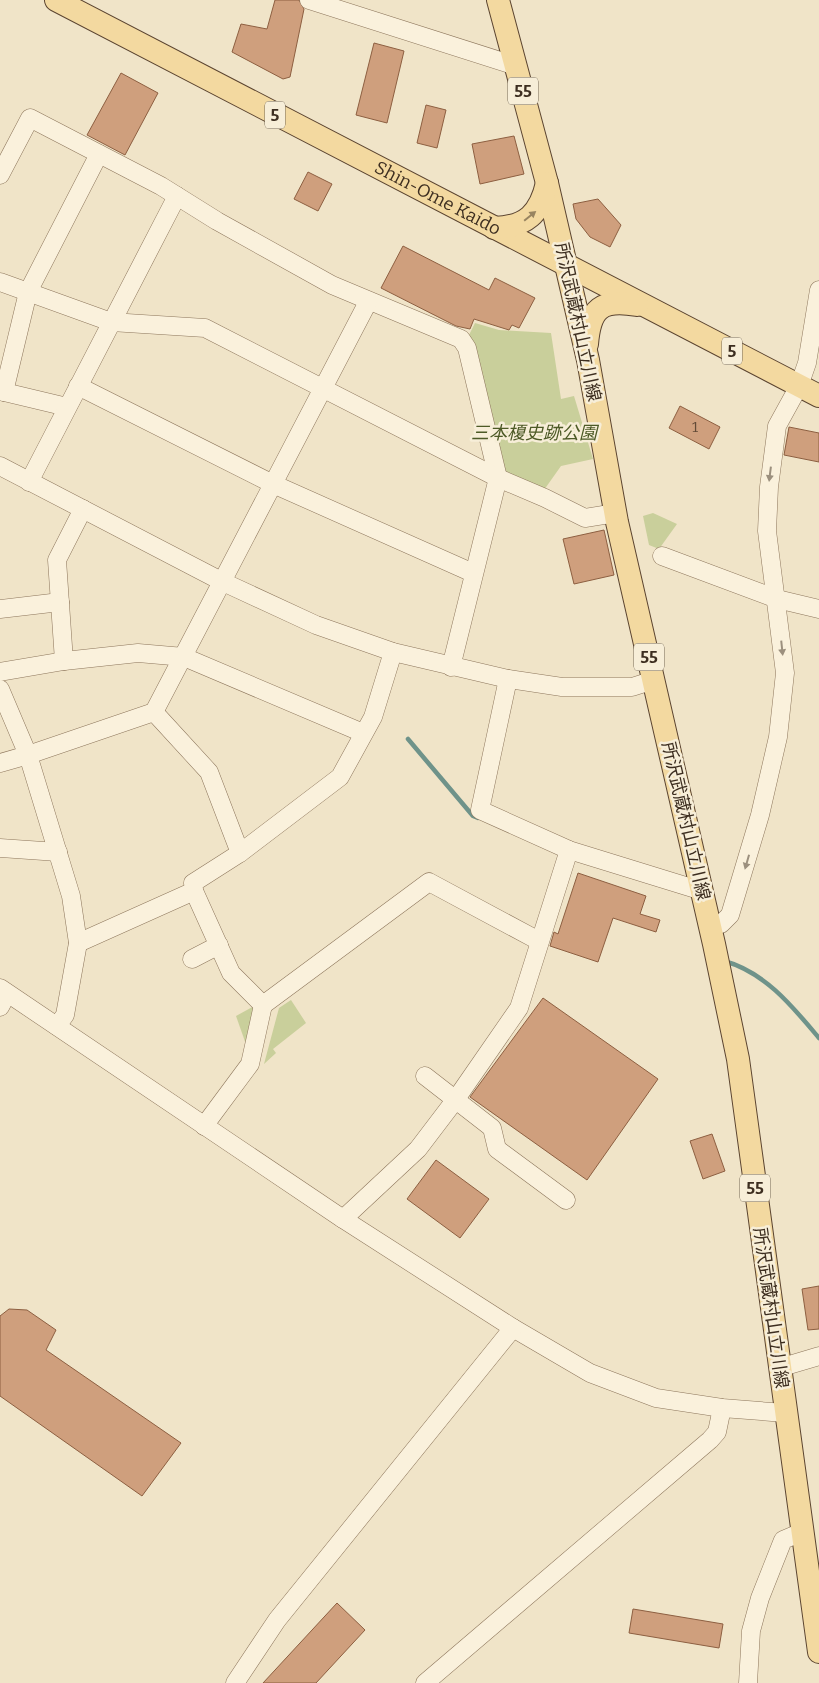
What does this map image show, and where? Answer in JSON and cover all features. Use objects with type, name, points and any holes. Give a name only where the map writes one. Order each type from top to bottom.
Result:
[{"type":"main road","name":"Shin-Ome Kaido","points":[[56,0],[819,396]]},
{"type":"main road","name":"所沢武蔵村山立川線","points":[[498,0],[547,183],[588,360],[616,513],[710,926],[738,1059],[819,1652]]},
{"type":"main road","points":[[494,228],[517,225],[540,208],[547,183]]},
{"type":"main road","points":[[588,360],[588,330],[590,320],[595,313],[610,303],[645,306]]},
{"type":"street","points":[[309,0],[516,66]]},
{"type":"street","points":[[0,175],[30,118],[177,196],[332,285],[368,302],[461,339],[467,348],[498,478],[451,667]]},
{"type":"street","points":[[67,407],[2,392],[28,292],[100,154]]},
{"type":"street","points":[[28,482],[177,196]]},
{"type":"street","points":[[0,282],[111,322],[205,328],[498,478],[585,518],[616,513]]},
{"type":"street","points":[[710,926],[725,920],[733,906],[760,815],[778,737],[785,673],[767,531],[769,486],[777,426],[799,386],[807,363],[819,290]]},
{"type":"street","points":[[0,762],[28,755],[154,712],[368,302]]},
{"type":"street","points":[[78,386],[274,484],[473,573]]},
{"type":"street","points":[[0,466],[223,582],[316,625],[393,652],[508,679],[562,687],[632,687],[654,680]]},
{"type":"street","points":[[64,662],[57,560],[83,509]]},
{"type":"street","points":[[662,556],[777,599],[819,609]]},
{"type":"street","points":[[0,610],[60,602]]},
{"type":"street","points":[[263,1005],[231,973],[194,891],[193,883],[240,853],[340,776],[373,717],[382,694],[393,652]]},
{"type":"street","points":[[0,672],[138,653],[184,657],[363,733]]},
{"type":"street","points":[[508,679],[480,810],[569,850],[702,891]]},
{"type":"street","points":[[0,689],[28,755],[71,896],[78,943],[65,1015],[57,1026]]},
{"type":"street","points":[[154,712],[209,772],[240,853]]},
{"type":"street","points":[[0,848],[58,852]]},
{"type":"street","points":[[343,1220],[418,1149],[456,1099],[519,1008],[569,850]]},
{"type":"street","points":[[204,1126],[250,1064],[263,1005],[429,882],[539,940]]},
{"type":"street","points":[[78,943],[194,891]]},
{"type":"street","points":[[192,959],[219,945]]},
{"type":"street","points":[[2,996],[57,1026],[343,1220],[514,1328],[590,1373],[656,1398],[722,1408],[785,1413]]},
{"type":"street","points":[[425,1076],[492,1128],[496,1149],[566,1200]]},
{"type":"street","points":[[235,1683],[277,1620],[514,1328]]},
{"type":"street","points":[[779,1368],[819,1356]]},
{"type":"street","points":[[427,1683],[710,1440],[717,1432],[722,1408]]},
{"type":"street","points":[[748,1683],[751,1631],[760,1598],[783,1540],[802,1532]]},
{"type":"green space","name":"三本榎史跡公園","points":[[475,323],[499,330],[551,333],[561,399],[574,396],[593,459],[561,466],[544,490],[502,475],[469,335]]},
{"type":"green space","points":[[653,513],[677,524],[659,549],[649,545],[643,516]]},
{"type":"green space","points":[[291,1000],[306,1023],[273,1049],[276,1053],[264,1064],[279,1008]]},
{"type":"green space","points":[[256,1005],[248,1050],[236,1016]]},
{"type":"building","points":[[275,0],[299,0],[304,9],[290,77],[283,79],[232,52],[241,24],[267,29]]},
{"type":"building","points":[[374,43],[404,51],[387,123],[356,115]]},
{"type":"building","points":[[121,73],[158,93],[125,155],[87,135]]},
{"type":"building","points":[[426,105],[446,110],[437,148],[417,143]]},
{"type":"building","points":[[514,136],[524,174],[480,184],[472,144]]},
{"type":"building","points":[[308,172],[332,184],[318,211],[294,199]]},
{"type":"building","points":[[598,199],[621,225],[610,247],[590,237],[576,219],[573,204]]},
{"type":"building","points":[[403,246],[489,290],[495,278],[535,298],[519,328],[512,325],[509,330],[474,319],[470,329],[456,326],[381,288]]},
{"type":"building","points":[[680,406],[720,427],[709,449],[669,428]]},
{"type":"building","points":[[789,427],[819,433],[819,462],[784,455]]},
{"type":"building","points":[[604,530],[614,575],[574,584],[563,539]]},
{"type":"building","points":[[578,873],[646,896],[640,914],[660,920],[656,932],[613,918],[598,962],[550,946],[554,932],[558,934]]},
{"type":"building","points":[[543,998],[658,1079],[587,1180],[470,1097]]},
{"type":"building","points":[[712,1134],[725,1171],[703,1179],[690,1141]]},
{"type":"building","points":[[436,1160],[489,1199],[460,1238],[407,1199]]},
{"type":"building","points":[[819,1286],[819,1329],[808,1330],[802,1289]]},
{"type":"building","points":[[9,1309],[27,1310],[56,1330],[46,1350],[181,1443],[142,1496],[0,1396],[0,1316]]},
{"type":"building","points":[[337,1603],[365,1630],[316,1683],[263,1683]]},
{"type":"building","points":[[633,1609],[723,1624],[719,1648],[629,1633]]},
{"type":"waterway","points":[[408,739],[473,816],[478,818]]},
{"type":"waterway","points":[[724,961],[739,966],[765,982],[799,1014],[819,1038]]}]
